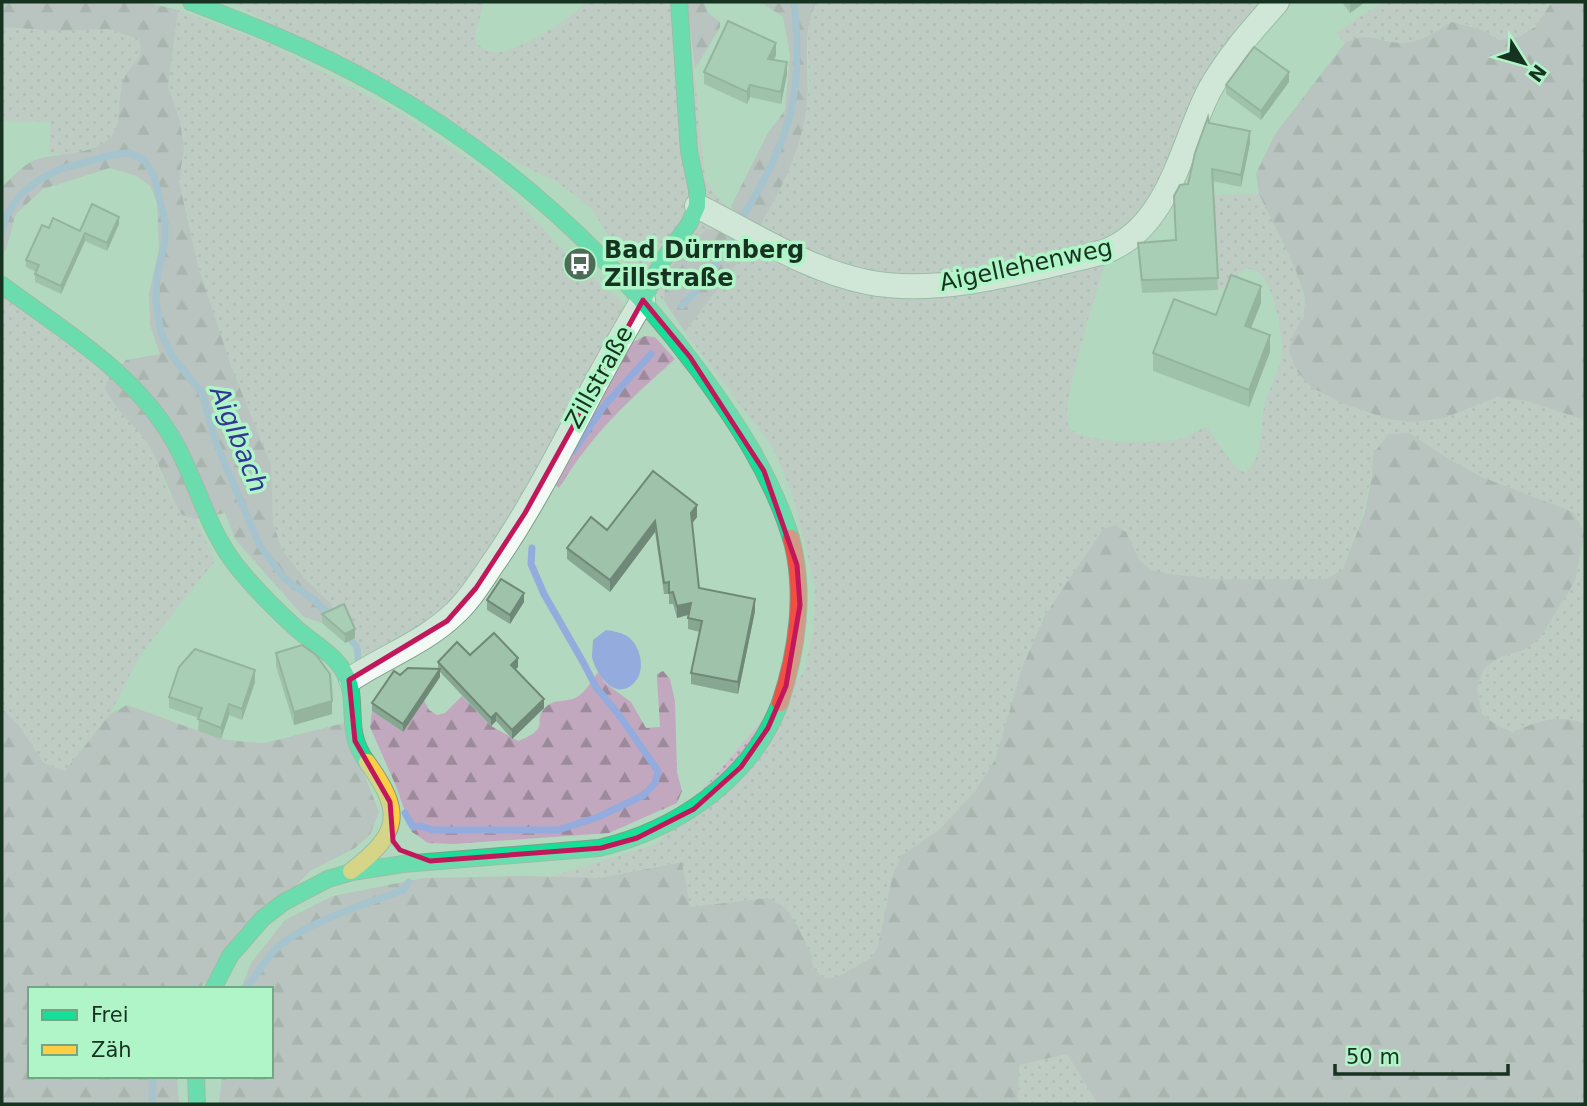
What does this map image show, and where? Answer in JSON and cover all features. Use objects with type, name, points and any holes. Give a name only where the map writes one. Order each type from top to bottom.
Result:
[{"type":"main road","points":[[191,2],[254,25],[387,90],[489,158],[549,206],[643,300],[690,357],[732,416],[779,503],[797,565],[800,605],[786,686],[768,728],[741,767],[718,791],[694,809],[637,838],[601,848],[390,864],[349,872],[309,885],[283,900],[260,919],[236,948],[214,987]]},
{"type":"main road","points":[[679,2],[690,151],[697,206]]},
{"type":"main road","name":"Zillstraße","points":[[643,300],[663,260],[697,206]]},
{"type":"main road","points":[[2,285],[85,344],[158,418],[173,439],[212,527],[234,564],[297,629],[356,676],[351,727],[360,754],[384,785],[392,816],[390,831],[377,852],[349,872]]},
{"type":"main road","points":[[196,1079],[197,1104]]},
{"type":"street","name":"Aigellehenweg","points":[[697,206],[812,263],[865,282],[891,286],[932,286],[958,282],[1112,249],[1134,237],[1147,221],[1166,190],[1210,91],[1240,45],[1277,2]]},
{"type":"street","name":"Zillstraße","points":[[356,676],[428,635],[447,621],[476,588],[525,513],[643,300]]},
{"type":"street","points":[[390,831],[400,850],[414,858],[430,861]]},
{"type":"highlighted area","points":[[643,300],[690,357],[764,471],[797,565],[800,605],[786,686],[768,728],[741,767],[694,809],[637,838],[601,848],[430,861],[400,850],[393,841],[390,802],[355,741],[349,680],[447,621],[476,588],[525,513]]},
{"type":"shaded area","points":[[231,2],[483,2],[476,43],[487,50],[501,52],[546,32],[585,2],[687,2],[705,177],[714,193],[733,213],[731,232],[706,229],[666,272],[664,301],[620,255],[591,208],[554,180],[515,162]]},
{"type":"shaded area","points":[[817,2],[1267,2],[1126,234],[1005,268],[896,278],[818,258],[760,226],[775,195],[806,108],[809,91],[809,27]]},
{"type":"shaded area","points":[[1383,2],[1552,2],[1532,28],[1510,39],[1497,39],[1465,24],[1413,42],[1395,43],[1364,37],[1345,43],[1336,32]]},
{"type":"shaded area","points":[[178,10],[270,44],[404,115],[497,179],[572,260],[624,303],[624,308],[556,444],[456,605],[367,660],[330,603],[304,578],[282,550],[273,523],[271,465],[231,366],[198,266],[179,180],[181,164],[168,86]]},
{"type":"shaded area","points":[[2,27],[60,31],[108,29],[140,39],[141,52],[123,84],[117,127],[110,139],[85,151],[49,154],[50,122],[2,121]]},
{"type":"shaded area","points":[[1259,194],[1290,254],[1302,288],[1304,316],[1293,335],[1311,387],[1359,409],[1393,419],[1428,421],[1451,415],[1483,401],[1507,397],[1542,404],[1585,420],[1585,533],[1573,512],[1482,477],[1409,433],[1373,454],[1367,499],[1348,556],[1342,571],[1325,579],[1214,579],[1152,570],[1140,561],[1126,532],[1103,529],[1045,615],[1022,668],[995,760],[976,790],[940,829],[901,856],[893,874],[878,946],[872,957],[838,977],[824,978],[813,968],[811,953],[769,898],[690,907],[681,862],[600,878],[549,877],[656,844],[804,672],[813,631],[815,587],[793,496],[773,448],[685,332],[752,243],[852,285],[1111,258],[1105,265],[1074,374],[1067,415],[1069,426],[1087,437],[1137,442],[1178,439],[1207,427],[1235,467],[1244,472],[1251,467],[1258,451],[1265,403],[1280,363],[1281,337],[1273,297],[1256,271],[1246,268],[1239,272],[1236,283],[1218,290],[1212,195]]},
{"type":"shaded area","points":[[2,295],[110,377],[109,399],[135,425],[150,446],[169,494],[196,519],[215,561],[141,654],[110,714],[65,771],[44,763],[19,726],[2,708]]},
{"type":"shaded area","points":[[1585,538],[1585,723],[1565,719],[1548,720],[1513,732],[1498,726],[1482,714],[1477,688],[1484,669],[1500,657],[1524,650],[1540,638],[1575,581]]},
{"type":"shaded area","points":[[1067,1054],[1098,1104],[1018,1104],[1019,1065]]},
{"type":"green space","points":[[2,2],[144,2],[178,10],[168,86],[180,122],[184,147],[179,181],[198,266],[231,366],[271,465],[273,523],[282,550],[304,578],[330,603],[337,617],[322,623],[304,617],[235,539],[225,513],[196,519],[182,515],[148,444],[108,395],[105,387],[110,377],[126,360],[160,354],[150,325],[149,293],[159,250],[157,203],[150,186],[137,176],[110,168],[43,189],[16,214],[2,255],[2,187],[19,170],[40,158],[89,150],[109,140],[117,125],[121,90],[128,72],[139,56],[140,46],[139,39],[108,29],[60,31],[2,27]]},
{"type":"green space","points":[[687,2],[704,2],[708,13],[720,22],[720,27],[695,69]]},
{"type":"green space","points":[[760,2],[817,2],[807,38],[808,89],[801,135],[783,182],[760,226],[733,213],[731,206],[768,133],[785,110],[790,55],[783,17]]},
{"type":"green space","points":[[1552,2],[1585,2],[1585,420],[1523,400],[1497,397],[1444,418],[1414,422],[1387,419],[1342,403],[1311,387],[1297,371],[1289,351],[1293,335],[1304,316],[1305,297],[1294,265],[1259,194],[1256,174],[1275,134],[1345,43],[1353,39],[1367,37],[1407,43],[1427,36],[1452,22],[1480,29],[1499,40],[1517,38],[1535,27]]},
{"type":"green space","points":[[706,229],[731,232],[752,243],[685,332],[664,301],[666,272]]},
{"type":"green space","points":[[645,336],[655,337],[675,359],[612,419],[559,488],[551,481],[631,343]]},
{"type":"green space","points":[[1409,433],[1482,477],[1573,512],[1585,533],[1575,581],[1540,638],[1524,650],[1500,657],[1484,669],[1477,688],[1482,714],[1498,726],[1513,732],[1548,720],[1565,719],[1585,723],[1585,1104],[1098,1104],[1067,1054],[1019,1065],[1018,1104],[219,1104],[222,1078],[273,1078],[273,987],[242,987],[251,963],[285,920],[333,896],[423,878],[600,878],[682,862],[690,907],[768,898],[785,908],[798,927],[811,953],[813,968],[824,978],[838,977],[872,957],[878,946],[893,874],[901,856],[940,829],[976,790],[995,760],[1022,668],[1045,615],[1103,529],[1115,525],[1126,532],[1140,561],[1152,570],[1214,579],[1325,579],[1342,571],[1365,512],[1373,454],[1389,434]]},
{"type":"green space","points":[[663,671],[670,679],[675,701],[677,772],[682,791],[677,803],[609,833],[454,844],[428,843],[412,832],[396,786],[370,727],[372,711],[403,732],[424,700],[429,710],[437,715],[445,713],[462,696],[491,726],[518,741],[535,732],[546,707],[553,702],[577,697],[598,672],[605,683],[631,702],[646,728],[660,727],[657,674]]},
{"type":"green space","points":[[127,705],[221,739],[265,743],[344,723],[379,812],[370,835],[355,848],[310,871],[201,987],[28,987],[28,1078],[177,1078],[179,1104],[2,1104],[2,708],[19,726],[44,763],[65,771],[110,714]]},
{"type":"water","points":[[606,630],[627,636],[639,652],[640,673],[633,684],[626,688],[619,689],[607,683],[594,664],[593,640]]},
{"type":"building","points":[[728,21],[776,43],[768,59],[787,62],[781,92],[750,85],[747,92],[704,72]]},
{"type":"building","points":[[1254,47],[1289,72],[1261,111],[1226,85]]},
{"type":"building","points":[[1208,117],[1209,123],[1250,131],[1241,175],[1212,169],[1218,278],[1142,280],[1138,243],[1176,240],[1174,196],[1180,185],[1188,184],[1195,153]]},
{"type":"building","points":[[92,204],[119,217],[107,243],[85,233],[61,286],[35,274],[39,265],[26,260],[42,225],[49,228],[53,218],[80,231]]},
{"type":"building","points":[[1231,275],[1261,286],[1245,326],[1270,335],[1249,390],[1153,353],[1174,299],[1216,315]]},
{"type":"building","points":[[653,471],[697,505],[691,513],[699,588],[755,599],[738,682],[691,673],[702,621],[688,618],[691,603],[677,606],[673,592],[669,593],[669,582],[664,583],[655,521],[610,580],[567,548],[591,517],[607,530]]},
{"type":"building","points":[[501,579],[524,593],[510,615],[487,600]]},
{"type":"building","points":[[344,604],[355,629],[345,634],[322,614]]},
{"type":"building","points":[[494,633],[518,658],[511,665],[544,699],[512,730],[496,713],[491,718],[438,662],[457,642],[470,655]]},
{"type":"building","points":[[302,645],[316,655],[330,674],[332,701],[294,712],[276,653]]},
{"type":"building","points":[[195,649],[255,670],[242,709],[229,704],[221,728],[198,719],[202,708],[169,697],[179,667]]},
{"type":"building","points":[[408,668],[440,669],[403,724],[372,703],[394,671],[400,675]]},
{"type":"waterway","points":[[744,214],[772,164],[791,110],[797,56],[794,2]]},
{"type":"waterway","name":"Aiglbach","points":[[2,231],[7,214],[21,194],[60,169],[116,154],[130,153],[144,160],[153,174],[165,223],[156,302],[161,333],[172,356],[202,393],[216,443],[260,546],[284,578],[333,618]]},
{"type":"waterway","points":[[682,306],[702,284],[732,240]]},
{"type":"waterway","points":[[573,451],[604,406],[651,354]]},
{"type":"waterway","points":[[405,813],[413,827],[421,826],[433,830],[558,830],[598,817],[644,795],[655,783],[658,771],[596,687],[544,594],[531,564],[532,548]]},
{"type":"waterway","name":"Aiglbach","points":[[347,635],[357,647],[359,668]]},
{"type":"waterway","points":[[246,987],[275,950],[287,940],[336,915],[403,890],[409,882]]},
{"type":"waterway","points":[[152,1104],[153,1078]]},
{"type":"traffic: fast","points":[[191,2],[284,40],[375,84],[467,142],[511,175],[552,211],[630,287],[699,371],[727,410],[764,472],[791,538]]},
{"type":"traffic: fast","points":[[643,300],[663,260],[689,224],[697,206],[697,190],[689,151],[679,2]]},
{"type":"traffic: fast","points":[[2,285],[116,371],[155,412],[180,452],[216,533],[235,564],[272,606],[329,654],[344,672],[351,694],[355,738],[367,762]]},
{"type":"traffic: fast","points":[[214,987],[230,956],[263,918],[284,902],[328,879],[352,872],[403,864],[599,848],[656,829],[708,798],[730,778],[750,756],[767,731],[780,703]]},
{"type":"traffic: fast","points":[[196,1078],[197,1104]]},
{"type":"traffic: slow","points":[[351,871],[379,845],[391,821],[387,795],[367,762]]},
{"type":"traffic: jam","points":[[780,703],[791,663],[798,621],[798,579],[791,538]]},
{"type":"place","name":"Bad Dürrnberg Zillstraße","points":[[580,264]]}]
